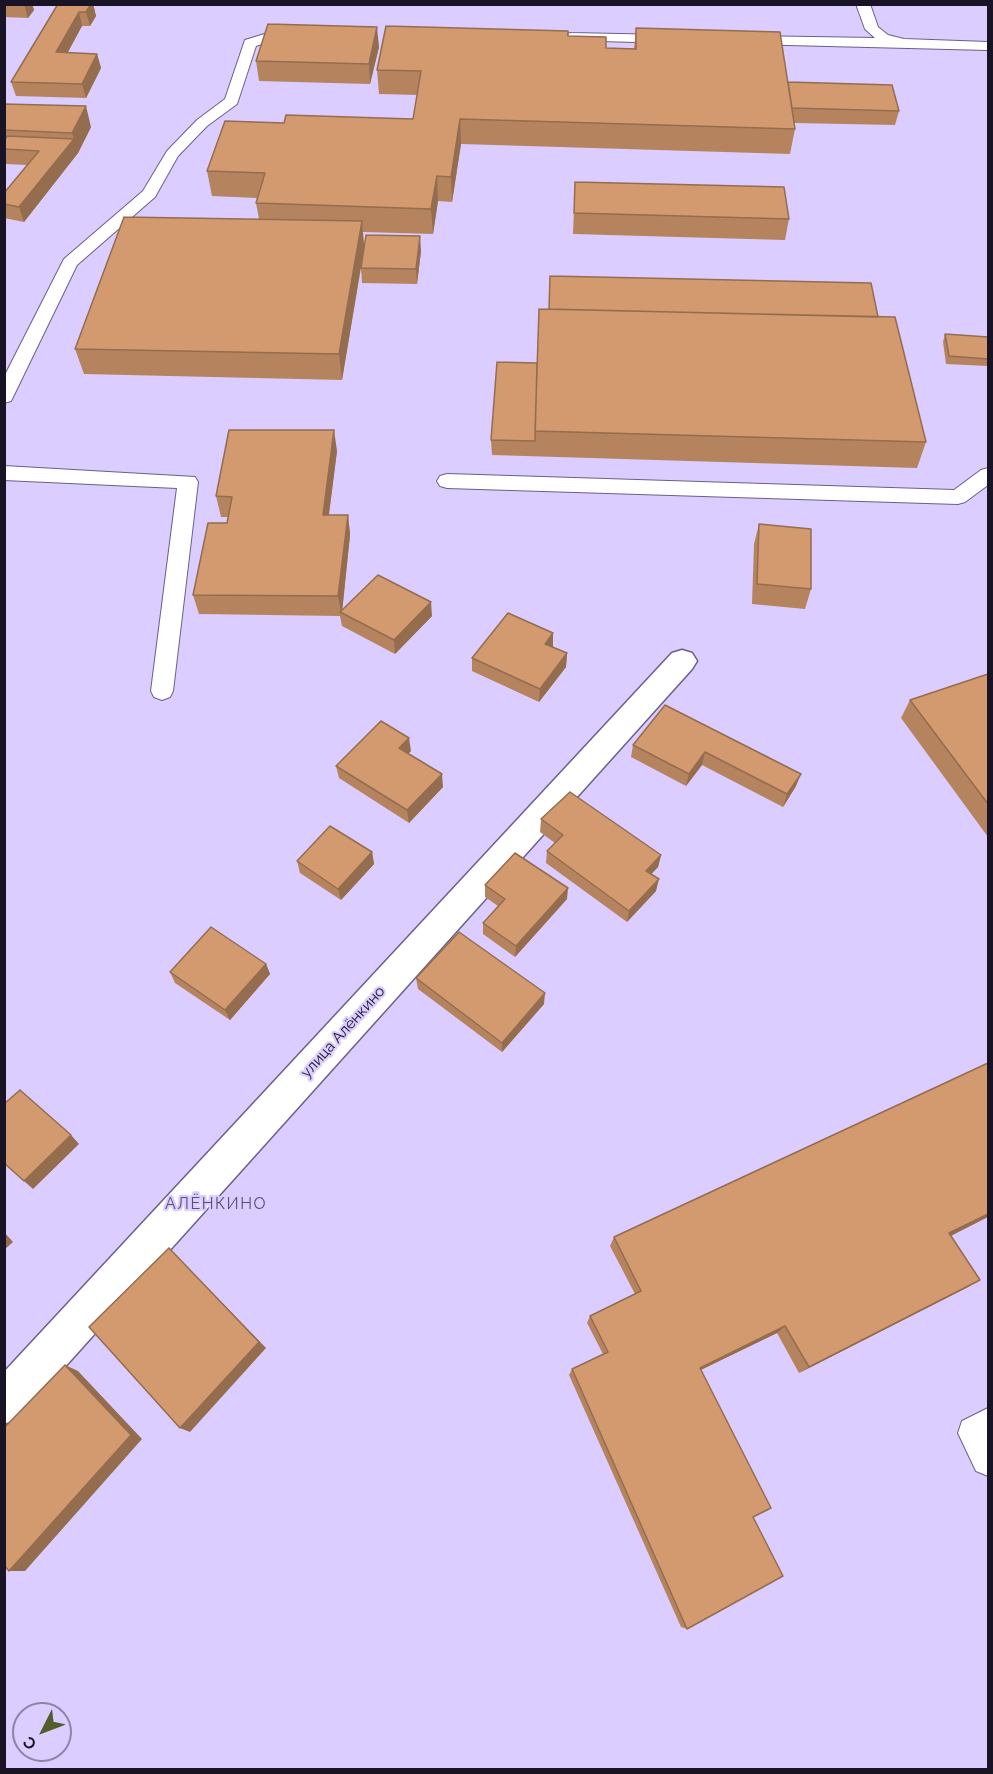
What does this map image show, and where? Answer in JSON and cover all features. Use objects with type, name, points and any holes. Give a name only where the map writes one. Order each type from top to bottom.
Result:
[{"type":"street","name":"улица Алёнкино","points":[[4,1403],[682,661]]},
{"type":"lane","points":[[863,4],[872,29],[883,38],[904,43]]},
{"type":"lane","points":[[4,397],[70,263],[149,194],[172,154],[202,123],[232,101],[250,43],[284,32],[308,33]]},
{"type":"lane","points":[[558,37],[689,39]]},
{"type":"lane","points":[[737,40],[988,46]]},
{"type":"lane","points":[[4,473],[188,482],[162,691]]},
{"type":"lane","points":[[447,481],[958,498],[988,476]]},
{"type":"lane","points":[[988,1424],[974,1433],[988,1459]]},
{"type":"building","points":[[58,4],[91,4],[86,12],[79,12],[56,52],[97,54],[82,84],[11,82]]},
{"type":"building","points":[[268,24],[377,27],[369,64],[256,61]]},
{"type":"building","points":[[386,26],[568,31],[568,36],[606,37],[606,48],[636,49],[636,28],[780,32],[795,129],[460,119],[451,177],[437,176],[431,209],[256,203],[265,173],[207,171],[225,121],[284,123],[286,115],[413,119],[421,71],[377,70]]},
{"type":"building","points":[[788,82],[892,85],[899,111],[792,108]]},
{"type":"building","points":[[4,104],[86,106],[72,133],[4,130]]},
{"type":"building","points":[[7,136],[74,139],[19,207],[4,204],[4,193],[39,151],[4,149]]},
{"type":"building","points":[[575,182],[784,187],[789,219],[574,213]]},
{"type":"building","points":[[124,217],[362,221],[339,354],[75,349]]},
{"type":"building","points":[[366,235],[420,236],[416,269],[361,268]]},
{"type":"building","points":[[550,276],[871,283],[878,317],[549,309]]},
{"type":"building","points":[[539,309],[895,317],[926,442],[535,431]]},
{"type":"building","points":[[945,334],[988,337],[988,359],[949,356]]},
{"type":"building","points":[[497,362],[537,363],[535,441],[491,440]]},
{"type":"building","points":[[229,430],[334,430],[323,515],[348,515],[338,596],[193,595],[208,523],[227,523],[232,497],[216,496]]},
{"type":"building","points":[[759,524],[811,529],[811,589],[757,584]]},
{"type":"building","points":[[378,575],[431,602],[394,640],[340,612]]},
{"type":"building","points":[[508,613],[553,633],[545,644],[567,653],[540,689],[472,658]]},
{"type":"building","points":[[988,674],[988,804],[910,700]]},
{"type":"building","points":[[665,705],[801,774],[787,794],[705,752],[689,774],[633,745]]},
{"type":"building","points":[[381,721],[409,738],[399,748],[442,774],[407,810],[336,766]]},
{"type":"building","points":[[570,792],[661,855],[646,871],[659,879],[629,911],[547,851],[563,835],[541,819]]},
{"type":"building","points":[[330,826],[372,852],[338,889],[297,861]]},
{"type":"building","points":[[515,853],[568,888],[516,946],[483,923],[505,899],[485,885]]},
{"type":"building","points":[[211,927],[266,964],[225,1010],[170,972]]},
{"type":"building","points":[[459,932],[545,993],[502,1043],[416,978]]},
{"type":"building","points":[[988,1063],[988,1214],[949,1233],[980,1280],[809,1367],[785,1326],[700,1368],[771,1508],[753,1517],[783,1576],[687,1629],[572,1369],[608,1352],[590,1316],[641,1291],[614,1237]]},
{"type":"building","points":[[20,1090],[71,1135],[24,1181],[4,1163],[4,1104]]},
{"type":"building","points":[[169,1248],[259,1342],[180,1428],[89,1327]]},
{"type":"building","points":[[65,1365],[131,1435],[9,1571],[4,1565],[4,1428]]},
{"type":"district","name":"АЛЁНКИНО","points":[[216,1204]]}]
